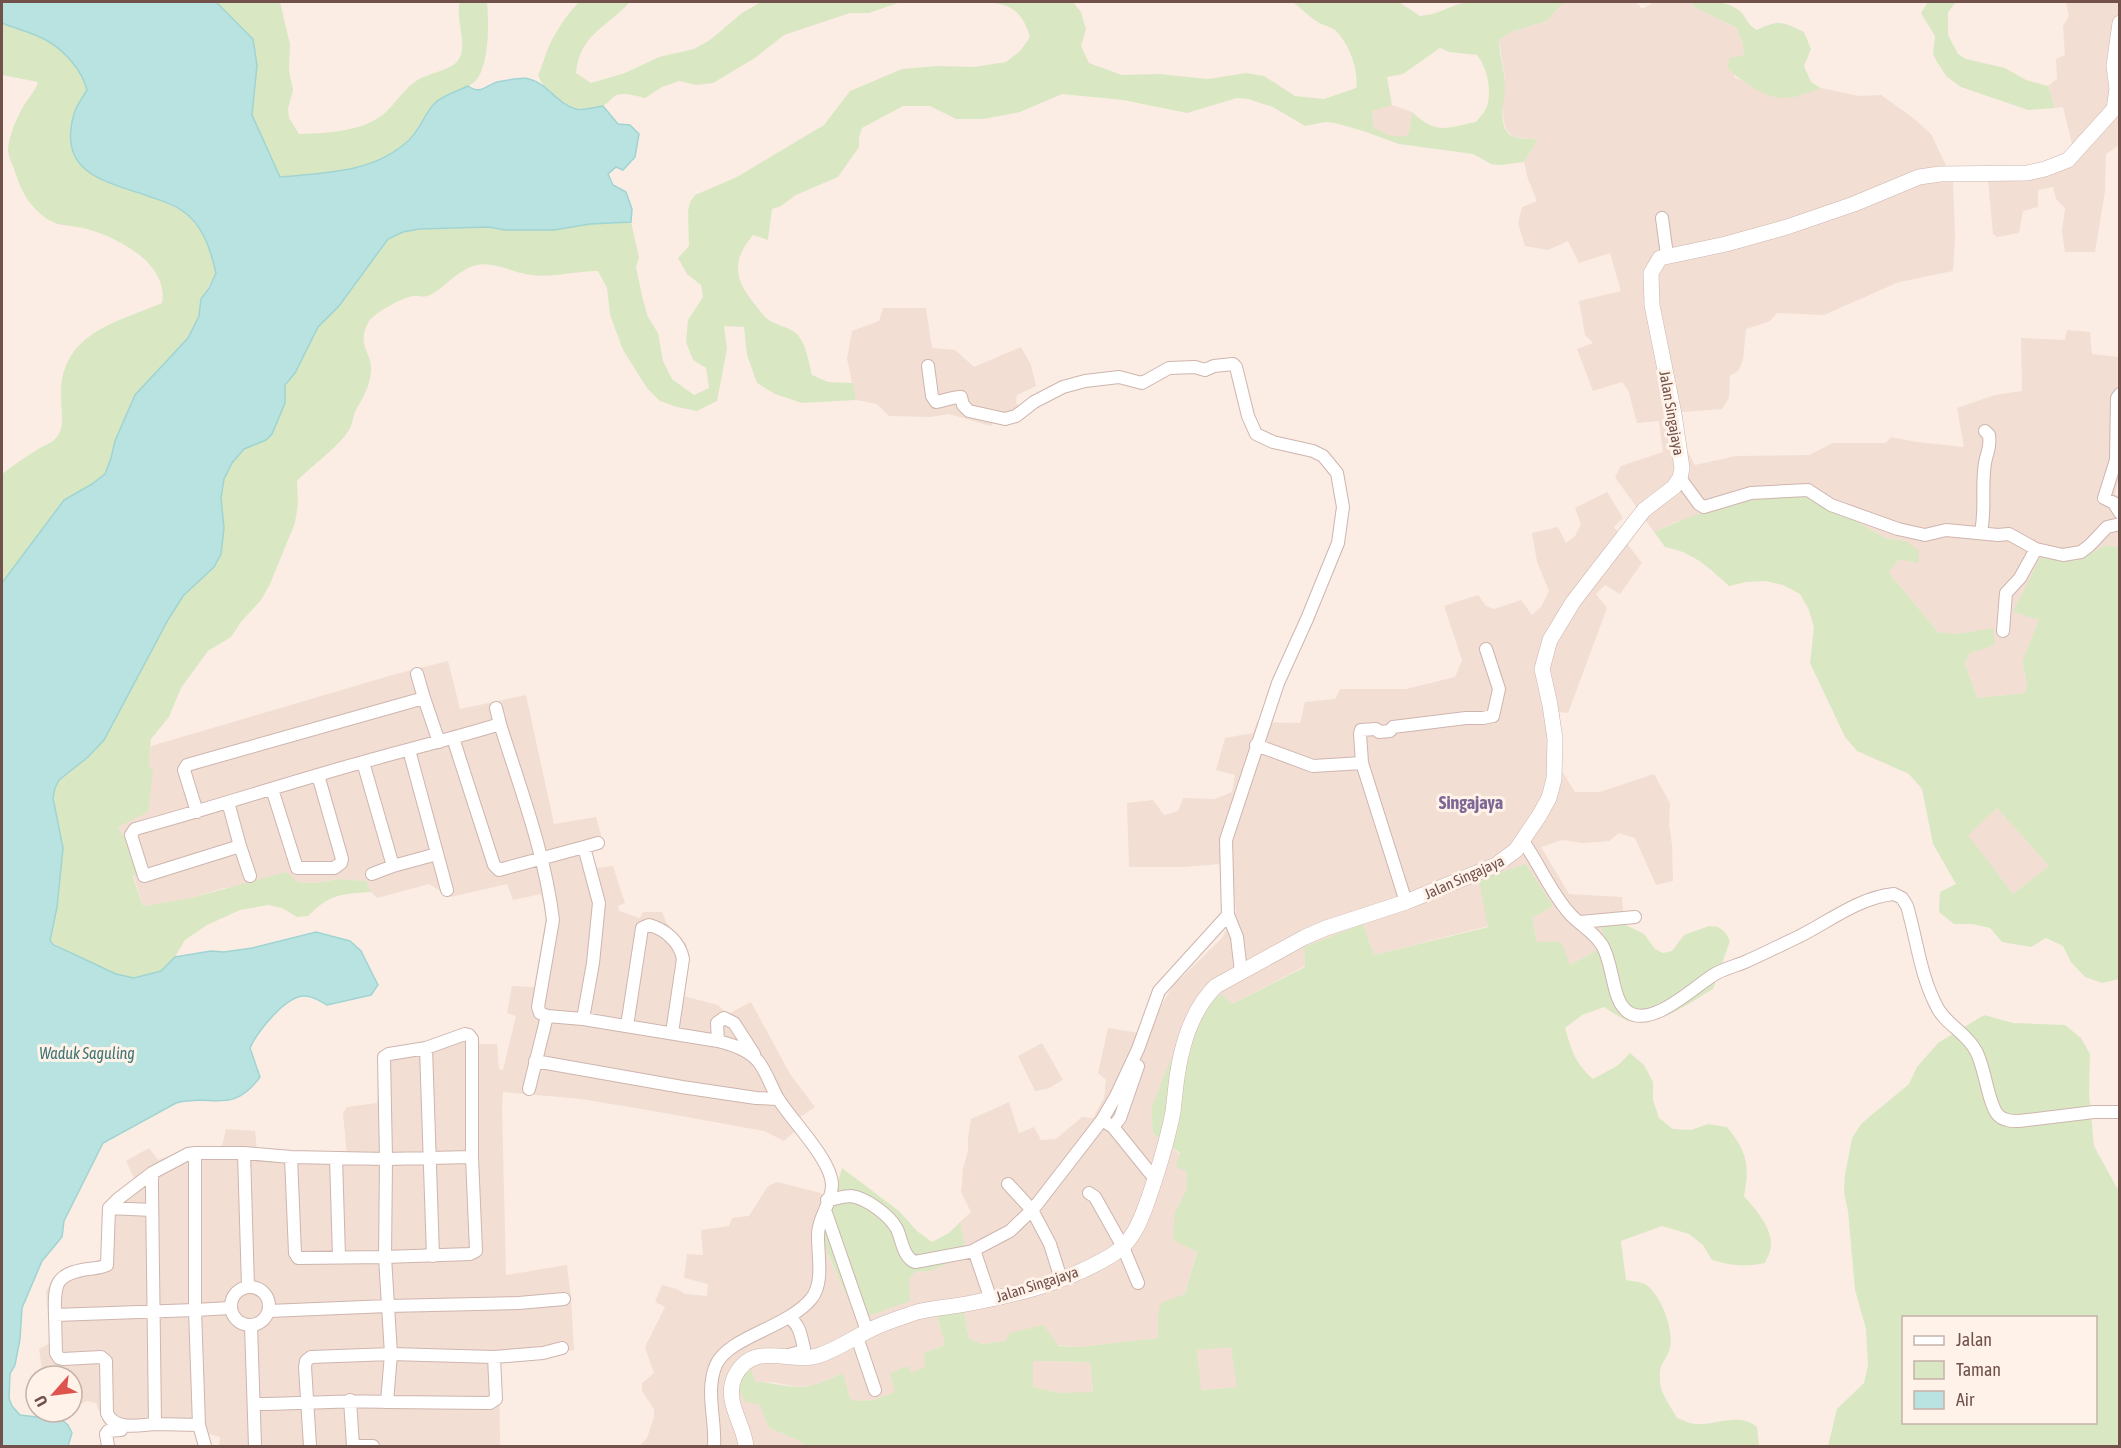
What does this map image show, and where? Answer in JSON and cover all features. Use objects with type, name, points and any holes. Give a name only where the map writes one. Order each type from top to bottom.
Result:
[{"type":"street","points":[[1662,218],[1667,255],[1726,244],[1787,227],[1854,204],[1929,174],[2027,173],[2060,164],[2079,150],[2114,109],[2117,89],[2115,66],[2120,23]]},
{"type":"street","name":"Jalan Singajaya","points":[[746,1446],[733,1400],[734,1378],[746,1363],[767,1355],[810,1358],[820,1355],[862,1334],[921,1311],[991,1300],[1061,1279],[1112,1255],[1123,1247],[1135,1232],[1155,1179],[1173,1110],[1176,1083],[1191,1023],[1208,994],[1216,986],[1241,972],[1326,928],[1406,902],[1496,865],[1516,850],[1523,841],[1545,806],[1554,779],[1555,740],[1542,669],[1546,650],[1554,631],[1573,602],[1644,510],[1674,487],[1680,478],[1682,468],[1674,414],[1651,284],[1653,267],[1660,258],[1667,255]]},
{"type":"street","points":[[928,366],[932,396],[936,402],[946,401],[956,396],[961,397],[963,405],[969,411],[1005,419],[1016,416],[1034,402],[1064,387],[1085,381],[1119,377],[1142,383],[1169,368],[1195,367],[1205,370],[1214,366],[1233,364],[1248,416],[1256,434],[1273,442],[1323,456],[1334,466],[1341,486],[1343,507],[1338,543],[1278,683],[1226,840],[1228,915],[1237,937],[1241,972]]},
{"type":"street","points":[[2120,394],[2117,398],[2116,460],[2104,498],[2114,503],[2120,513]]},
{"type":"street","points":[[1981,532],[1985,514],[1983,489],[1985,462],[1991,446],[1989,435],[1984,431]]},
{"type":"street","points":[[1680,478],[1699,504],[1707,508],[1751,493],[1808,490],[1831,505],[1898,529],[1925,534],[1946,530],[2009,534],[2036,549],[2063,555],[2076,554],[2090,545],[2107,527],[2120,524]]},
{"type":"street","points":[[2003,631],[2006,593],[2020,578],[2036,549]]},
{"type":"street","points":[[1406,902],[1362,763],[1359,738],[1361,730],[1376,729],[1384,732],[1393,728],[1493,716],[1499,689],[1486,649]]},
{"type":"street","points":[[417,674],[439,742]]},
{"type":"street","points":[[196,812],[184,770],[188,765],[424,698]]},
{"type":"street","points":[[496,708],[542,858],[553,920],[538,1009],[540,1013],[718,1041],[739,1047],[759,1062]]},
{"type":"street","points":[[240,846],[144,876],[131,835],[132,831],[228,802],[500,724]]},
{"type":"street","points":[[453,738],[496,868],[502,870],[598,843]]},
{"type":"street","points":[[1256,745],[1313,766],[1362,763]]},
{"type":"street","points":[[409,750],[447,890]]},
{"type":"street","points":[[363,762],[393,866]]},
{"type":"street","points":[[272,789],[297,868],[334,868],[341,863],[342,859],[318,776]]},
{"type":"street","points":[[228,802],[250,876]]},
{"type":"street","points":[[1523,841],[1570,914],[1602,945],[1610,963],[1615,990],[1623,1008],[1637,1016],[1655,1012],[1681,1001],[1716,973],[1800,936],[1864,902],[1893,894],[1902,898],[1907,906],[1924,979],[1937,1008],[1971,1042],[1985,1074],[1994,1109],[2000,1117],[2008,1121],[2019,1121],[2094,1112],[2120,1112]]},
{"type":"street","points":[[582,1019],[593,963],[600,903],[584,847]]},
{"type":"street","points":[[372,874],[437,854]]},
{"type":"street","points":[[826,1205],[851,1196],[887,1215],[896,1228],[910,1260],[915,1262],[974,1251],[1010,1231],[1032,1210],[1107,1124],[1116,1096],[1138,1049],[1159,992],[1228,915]]},
{"type":"street","points":[[1580,922],[1635,917]]},
{"type":"street","points":[[627,1026],[642,928],[649,925],[674,940],[681,950],[682,959],[672,1033]]},
{"type":"street","points":[[530,1089],[535,1061],[548,1016]]},
{"type":"street","points":[[714,1446],[712,1385],[715,1366],[723,1354],[734,1345],[789,1318],[812,1299],[816,1290],[818,1235],[832,1185],[828,1170],[778,1099],[759,1062],[734,1023],[724,1018],[717,1023],[718,1041]]},
{"type":"street","points":[[291,1157],[296,1255],[300,1258],[339,1257],[385,1257],[433,1256],[470,1254],[477,1250],[472,1156],[471,1037],[465,1034],[426,1048],[389,1054],[384,1057],[385,1257],[391,1354],[387,1402]]},
{"type":"street","points":[[426,1048],[433,1256]]},
{"type":"street","points":[[1107,1124],[1120,1118],[1141,1056]]},
{"type":"street","points":[[535,1061],[746,1096],[778,1099]]},
{"type":"street","points":[[1107,1124],[1155,1179]]},
{"type":"street","points":[[199,1425],[123,1426],[111,1420],[107,1413],[106,1361],[101,1357],[63,1359],[59,1358],[56,1353],[54,1291],[59,1279],[67,1274],[107,1265],[109,1208],[118,1199],[152,1173],[188,1154],[195,1153],[386,1159],[472,1156]]},
{"type":"street","points":[[195,1153],[195,1310],[199,1425],[205,1446]]},
{"type":"street","points":[[244,1153],[248,1287]]},
{"type":"street","points":[[336,1158],[339,1257]]},
{"type":"street","points":[[152,1173],[155,1424]]},
{"type":"street","points":[[1008,1184],[1032,1210],[1050,1244],[1061,1279]]},
{"type":"street","points":[[1089,1193],[1095,1197],[1123,1247],[1138,1283]]},
{"type":"street","points":[[826,1205],[875,1390]]},
{"type":"street","points":[[109,1208],[152,1210]]},
{"type":"street","points":[[974,1251],[991,1300]]},
{"type":"street","points":[[248,1287],[260,1289],[265,1293],[269,1311],[260,1323],[251,1326],[240,1323],[230,1308],[237,1292],[248,1287]]},
{"type":"street","points":[[269,1311],[519,1303],[564,1299]]},
{"type":"street","points":[[55,1315],[230,1308]]},
{"type":"street","points":[[788,1355],[803,1351],[804,1348],[795,1321],[789,1318]]},
{"type":"street","points":[[251,1326],[255,1446]]},
{"type":"street","points":[[310,1446],[305,1367],[306,1360],[311,1357],[391,1354],[494,1357],[543,1353],[562,1348]]},
{"type":"street","points":[[254,1404],[309,1404],[350,1400],[494,1402],[496,1399],[494,1357]]},
{"type":"street","points":[[350,1400],[353,1446],[373,1446]]},
{"type":"street","points":[[108,1446],[106,1434],[108,1431],[121,1430],[123,1426]]},
{"type":"shaded area","points":[[1569,2],[1636,2],[1642,9],[1654,2],[1693,2],[1694,7],[1737,28],[1744,55],[1734,77],[1779,98],[1802,95],[1821,88],[1859,96],[1881,95],[1931,134],[1953,180],[1955,236],[1953,271],[1899,282],[1824,315],[1777,313],[1770,321],[1746,329],[1743,360],[1738,371],[1730,376],[1729,398],[1722,409],[1682,412],[1686,449],[1695,465],[1736,456],[1809,455],[1833,443],[1886,443],[1891,437],[1964,447],[1957,408],[1995,395],[2022,391],[2021,338],[2065,340],[2067,330],[2090,332],[2092,354],[2119,357],[2119,331],[2120,472],[2115,494],[2119,496],[2119,545],[2114,547],[2106,545],[2075,561],[2014,612],[2040,620],[2022,662],[2027,684],[2025,693],[1977,698],[1965,663],[1970,653],[1993,629],[1957,634],[1938,632],[1889,573],[1899,559],[1906,541],[1885,538],[1833,508],[1678,521],[1654,532],[1615,477],[1621,466],[1663,452],[1659,421],[1637,423],[1628,390],[1622,382],[1593,391],[1577,349],[1593,343],[1585,335],[1579,301],[1621,291],[1610,253],[1579,263],[1568,241],[1548,250],[1525,246],[1518,223],[1522,207],[1537,201],[1524,162],[1538,140],[1514,137],[1507,131],[1502,103],[1505,79],[1499,40],[1511,32],[1547,21],[1561,5]]},
{"type":"shaded area","points":[[2066,2],[2119,2],[2119,145],[2106,154],[2105,191],[2095,252],[2065,252],[2062,231],[2065,208],[2056,199],[2053,187],[2038,190],[2038,207],[2023,211],[2019,233],[1997,237],[1993,234],[1987,169],[2034,166],[2065,154],[2073,148],[2063,107],[2055,108],[2048,86],[2057,79],[2056,59],[2065,55],[2063,26],[2069,16]]},
{"type":"shaded area","points":[[1392,105],[1412,112],[1409,133],[1406,136],[1393,137],[1380,133],[1373,126],[1372,110]]},
{"type":"shaded area","points":[[883,308],[926,308],[932,348],[955,350],[974,367],[1021,347],[1031,365],[1036,386],[1017,395],[1016,402],[1023,413],[996,419],[991,426],[949,414],[931,417],[889,416],[877,404],[856,400],[847,359],[852,331],[879,321]]},
{"type":"shaded area","points":[[1607,492],[1623,518],[1614,527],[1642,563],[1620,594],[1605,585],[1596,594],[1607,608],[1568,713],[1559,712],[1560,768],[1575,792],[1600,792],[1654,774],[1670,803],[1669,824],[1673,881],[1656,885],[1635,838],[1619,833],[1609,841],[1583,843],[1562,840],[1541,847],[1569,894],[1622,897],[1624,924],[1600,925],[1608,944],[1570,965],[1537,942],[1532,918],[1553,906],[1526,864],[1488,926],[1374,955],[1363,924],[1304,947],[1305,966],[1232,1004],[1222,994],[1197,1029],[1189,1058],[1151,1109],[1153,1134],[1180,1154],[1186,1171],[1187,1188],[1175,1212],[1197,1251],[1185,1294],[1158,1314],[1159,1338],[1079,1347],[1005,1341],[983,1344],[969,1339],[964,1311],[937,1316],[945,1345],[924,1353],[925,1367],[911,1374],[896,1392],[874,1400],[855,1401],[850,1398],[843,1373],[813,1386],[797,1387],[772,1382],[756,1383],[759,1404],[769,1428],[800,1441],[806,1446],[640,1446],[647,1438],[654,1417],[654,1409],[642,1391],[642,1383],[654,1373],[645,1347],[665,1307],[655,1302],[662,1285],[685,1294],[707,1296],[708,1284],[684,1278],[687,1254],[703,1255],[701,1230],[729,1226],[732,1218],[749,1216],[768,1186],[777,1182],[821,1193],[828,1207],[828,1255],[857,1320],[915,1272],[930,1271],[967,1256],[960,1222],[971,1212],[961,1192],[971,1119],[1009,1102],[1019,1133],[1034,1127],[1041,1140],[1056,1139],[1082,1117],[1093,1118],[1104,1098],[1106,1080],[1098,1073],[1108,1028],[1139,1033],[1148,1029],[1172,987],[1222,938],[1236,911],[1231,863],[1183,867],[1129,867],[1127,803],[1153,800],[1164,815],[1178,811],[1183,798],[1215,799],[1232,792],[1235,775],[1216,770],[1225,738],[1253,733],[1257,722],[1300,723],[1305,702],[1335,699],[1340,689],[1406,689],[1455,677],[1462,660],[1444,606],[1478,595],[1486,606],[1494,609],[1521,600],[1532,615],[1541,607],[1549,591],[1537,562],[1532,533],[1558,527],[1566,543],[1575,536],[1581,524],[1575,508]]},
{"type":"shaded area","points":[[448,661],[460,709],[526,695],[554,824],[596,817],[603,842],[590,847],[597,868],[613,866],[625,903],[618,906],[619,911],[640,918],[643,912],[662,912],[666,922],[687,945],[683,996],[718,1005],[728,1014],[751,1002],[790,1074],[815,1107],[799,1118],[802,1125],[784,1141],[764,1131],[659,1112],[581,1099],[503,1092],[506,1275],[567,1265],[574,1350],[499,1362],[500,1446],[219,1446],[220,1437],[192,1429],[104,1424],[96,1403],[84,1402],[84,1364],[41,1364],[39,1349],[50,1343],[46,1291],[58,1274],[75,1267],[96,1264],[102,1259],[102,1216],[108,1202],[134,1178],[126,1161],[149,1148],[158,1160],[187,1149],[222,1146],[226,1129],[255,1131],[257,1150],[347,1155],[343,1113],[347,1107],[377,1103],[379,1051],[430,1043],[457,1034],[477,1044],[497,1044],[499,1069],[503,1070],[516,1016],[507,1013],[512,986],[534,987],[546,917],[541,894],[513,900],[507,884],[451,897],[429,884],[377,898],[366,881],[338,879],[316,883],[297,882],[224,888],[191,898],[143,906],[118,826],[149,766],[151,746],[396,674]]},
{"type":"shaded area","points":[[1997,808],[2049,866],[2013,894],[1967,835]]},
{"type":"shaded area","points":[[1042,1043],[1063,1080],[1047,1089],[1035,1091],[1018,1056]]},
{"type":"shaded area","points":[[1231,1346],[1238,1387],[1200,1390],[1197,1350]]},
{"type":"shaded area","points":[[1033,1361],[1090,1362],[1093,1393],[1061,1393],[1033,1387]]},
{"type":"green space","points":[[216,2],[280,2],[290,44],[289,71],[293,90],[288,109],[289,118],[299,134],[346,130],[368,123],[387,111],[416,81],[457,62],[462,51],[460,2],[487,2],[488,33],[485,58],[478,78],[472,84],[448,94],[432,106],[409,139],[396,151],[381,159],[348,170],[280,177],[252,115],[257,65],[253,39]]},
{"type":"green space","points":[[579,2],[630,2],[596,32],[583,49],[576,73],[591,83],[625,73],[659,57],[694,49],[710,40],[742,13],[761,2],[901,2],[869,13],[850,13],[784,35],[755,58],[713,83],[696,85],[679,81],[662,87],[645,98],[620,94],[602,106],[582,109],[556,99],[538,75],[553,38]]},
{"type":"green space","points":[[982,2],[1073,2],[1081,12],[1086,29],[1081,46],[1089,63],[1122,75],[1159,74],[1208,79],[1246,73],[1264,76],[1295,96],[1324,99],[1356,88],[1356,73],[1352,58],[1336,31],[1315,21],[1293,2],[1399,2],[1420,16],[1433,14],[1466,2],[1569,2],[1561,5],[1547,21],[1511,32],[1499,40],[1505,80],[1502,115],[1504,127],[1510,135],[1538,140],[1524,162],[1491,164],[1473,154],[1399,144],[1335,123],[1325,122],[1305,126],[1273,107],[1237,98],[1187,113],[1123,100],[1062,94],[1020,112],[984,119],[956,119],[930,106],[903,106],[862,128],[859,147],[838,177],[796,195],[781,206],[772,209],[768,240],[753,235],[741,253],[738,269],[742,285],[763,314],[772,322],[798,335],[805,349],[812,375],[828,382],[853,383],[856,400],[802,403],[775,394],[757,383],[747,355],[744,327],[724,326],[727,349],[717,401],[697,411],[660,401],[647,388],[623,350],[610,315],[607,288],[598,271],[540,276],[494,265],[477,265],[464,270],[430,295],[409,297],[382,310],[371,319],[365,331],[364,343],[371,371],[366,390],[349,430],[297,481],[298,504],[295,523],[270,584],[261,600],[231,637],[208,651],[181,688],[169,717],[151,739],[149,766],[153,771],[148,812],[118,827],[122,835],[126,836],[137,873],[133,877],[143,906],[191,898],[286,872],[298,882],[316,883],[338,879],[366,881],[371,892],[336,896],[323,903],[308,916],[297,917],[282,908],[268,905],[240,910],[207,925],[185,940],[175,957],[161,971],[134,978],[116,974],[50,941],[57,907],[63,848],[53,798],[55,788],[59,780],[88,757],[183,596],[214,567],[224,528],[221,498],[224,479],[232,463],[244,449],[266,440],[272,434],[285,403],[285,386],[295,373],[318,327],[339,306],[388,239],[403,232],[419,229],[489,227],[505,230],[554,230],[590,224],[631,222],[639,257],[636,267],[643,300],[648,317],[658,333],[663,361],[672,379],[694,395],[709,388],[706,368],[693,360],[686,342],[688,320],[703,297],[701,285],[687,274],[678,258],[689,246],[688,211],[695,195],[737,177],[824,125],[850,91],[902,69],[938,66],[974,67],[1006,62],[1020,51],[1030,37],[1027,28],[1014,10],[1000,4]],"holes":[[[1440,48],[1449,52],[1477,55],[1483,66],[1488,79],[1488,100],[1485,110],[1476,122],[1449,128],[1435,127],[1412,112],[1409,133],[1406,136],[1388,135],[1373,126],[1372,111],[1392,105],[1387,77],[1403,74]]]},
{"type":"green space","points":[[1693,2],[1713,2],[1731,6],[1742,13],[1749,24],[1757,30],[1771,24],[1781,23],[1804,32],[1811,49],[1804,66],[1811,82],[1821,88],[1790,98],[1780,98],[1759,91],[1743,81],[1727,67],[1730,58],[1744,55],[1737,28],[1694,7]]},
{"type":"green space","points":[[1928,2],[1956,2],[1948,12],[1948,35],[1958,54],[1966,59],[2005,68],[2026,80],[2048,86],[2055,108],[2028,110],[1961,87],[1947,77],[1933,54],[1935,36],[1921,13]]},
{"type":"green space","points":[[2,23],[36,35],[53,44],[66,55],[85,82],[87,90],[74,113],[70,139],[74,156],[103,181],[162,201],[184,212],[206,239],[216,273],[201,299],[199,316],[188,338],[135,395],[115,441],[105,474],[64,500],[2,583],[2,474],[52,442],[61,430],[63,377],[69,360],[79,346],[92,334],[108,325],[162,303],[162,289],[158,276],[150,265],[127,246],[100,233],[52,222],[36,210],[24,194],[8,149],[16,121],[38,82],[2,75]]},
{"type":"green space","points":[[1800,493],[1834,508],[1885,538],[1906,541],[1919,551],[1918,563],[1899,559],[1889,573],[1938,632],[1957,634],[1993,628],[1995,645],[1970,653],[1965,663],[1977,698],[2025,693],[2027,683],[2022,662],[2039,620],[2013,612],[2040,558],[2075,561],[2106,545],[2114,547],[2119,545],[2119,979],[2102,983],[2085,977],[2071,962],[2063,946],[2046,938],[2031,947],[2002,942],[1990,928],[1972,924],[1954,924],[1939,912],[1940,892],[1956,884],[1933,844],[1922,789],[1909,774],[1857,751],[1845,737],[1810,663],[1814,628],[1809,610],[1800,594],[1783,585],[1765,581],[1729,586],[1707,566],[1684,553],[1665,547],[1654,532],[1708,511]],"holes":[[[1997,808],[2049,866],[2013,894],[1968,835]]]},
{"type":"green space","points":[[1526,864],[1553,906],[1532,918],[1537,942],[1561,942],[1570,965],[1608,944],[1600,925],[1624,924],[1644,934],[1655,949],[1663,953],[1672,951],[1684,935],[1709,926],[1718,927],[1725,932],[1730,941],[1713,989],[1673,1013],[1641,1022],[1623,1019],[1604,1007],[1582,1015],[1565,1028],[1575,1056],[1582,1068],[1593,1079],[1617,1066],[1630,1053],[1644,1065],[1653,1082],[1653,1100],[1659,1118],[1673,1129],[1691,1130],[1708,1124],[1727,1127],[1743,1151],[1747,1167],[1744,1196],[1762,1219],[1771,1238],[1770,1250],[1765,1263],[1738,1265],[1712,1260],[1703,1245],[1689,1234],[1662,1226],[1621,1241],[1626,1280],[1645,1284],[1651,1289],[1666,1314],[1671,1343],[1661,1367],[1660,1381],[1664,1395],[1677,1418],[1696,1424],[1743,1420],[1757,1427],[1759,1446],[806,1446],[800,1441],[769,1428],[759,1404],[745,1402],[737,1386],[742,1372],[750,1367],[756,1382],[794,1387],[816,1384],[843,1373],[850,1398],[855,1401],[874,1400],[895,1392],[890,1373],[908,1366],[911,1373],[925,1367],[924,1353],[945,1345],[937,1316],[964,1311],[969,1339],[983,1344],[1005,1341],[1010,1333],[1043,1325],[1059,1346],[1079,1347],[1158,1338],[1158,1314],[1161,1303],[1185,1294],[1197,1252],[1173,1240],[1175,1212],[1187,1188],[1186,1171],[1176,1167],[1180,1153],[1153,1134],[1151,1109],[1170,1061],[1189,1058],[1196,1029],[1210,1002],[1222,994],[1232,1004],[1305,967],[1304,947],[1363,924],[1374,955],[1488,927],[1479,880]],"holes":[[[1231,1347],[1237,1387],[1201,1390],[1197,1350]],[[1033,1361],[1090,1362],[1093,1392],[1061,1393],[1033,1387]]]},
{"type":"green space","points":[[1984,1015],[2013,1023],[2065,1025],[2081,1038],[2090,1054],[2089,1093],[2094,1146],[2119,1188],[2119,1446],[1828,1446],[1837,1409],[1864,1383],[1868,1365],[1866,1329],[1855,1290],[1848,1211],[1844,1192],[1852,1138],[1862,1123],[1909,1084],[1917,1067],[1938,1043]]},
{"type":"green space","points":[[842,1168],[899,1211],[917,1231],[932,1242],[949,1233],[960,1222],[967,1256],[930,1271],[915,1272],[909,1279],[910,1301],[857,1320],[821,1238]]},
{"type":"water","name":"Waduk Saguling","points":[[2,2],[216,2],[253,39],[257,65],[252,115],[280,177],[348,170],[380,160],[408,141],[431,107],[442,98],[468,86],[480,90],[497,82],[513,79],[535,81],[563,103],[576,109],[603,106],[618,124],[630,125],[639,134],[635,157],[623,170],[616,167],[608,174],[613,185],[626,192],[632,209],[631,222],[590,224],[554,230],[505,230],[489,227],[419,229],[403,232],[388,239],[339,306],[318,327],[295,373],[285,385],[285,403],[272,434],[266,440],[244,449],[232,463],[224,479],[221,498],[224,528],[221,554],[214,567],[183,596],[104,740],[88,757],[59,780],[55,788],[53,798],[63,848],[57,907],[50,941],[54,945],[116,974],[134,978],[161,971],[175,957],[252,948],[316,932],[350,941],[361,951],[378,985],[371,995],[327,1005],[308,996],[297,997],[289,1001],[265,1024],[250,1048],[260,1077],[250,1089],[230,1100],[176,1103],[103,1143],[64,1221],[62,1237],[42,1261],[22,1308],[20,1339],[15,1365],[10,1374],[9,1398],[12,1406],[20,1415],[24,1415],[24,1424],[67,1424],[72,1433],[68,1446],[2,1446],[2,583],[64,500],[105,474],[115,441],[135,395],[188,338],[199,316],[201,299],[216,273],[203,235],[195,222],[184,212],[164,202],[101,179],[88,172],[78,162],[72,150],[70,134],[75,111],[87,90],[81,75],[66,55],[53,44],[2,23]]},
{"type":"district","name":"Singajaya","points":[[1471,802]]}]
